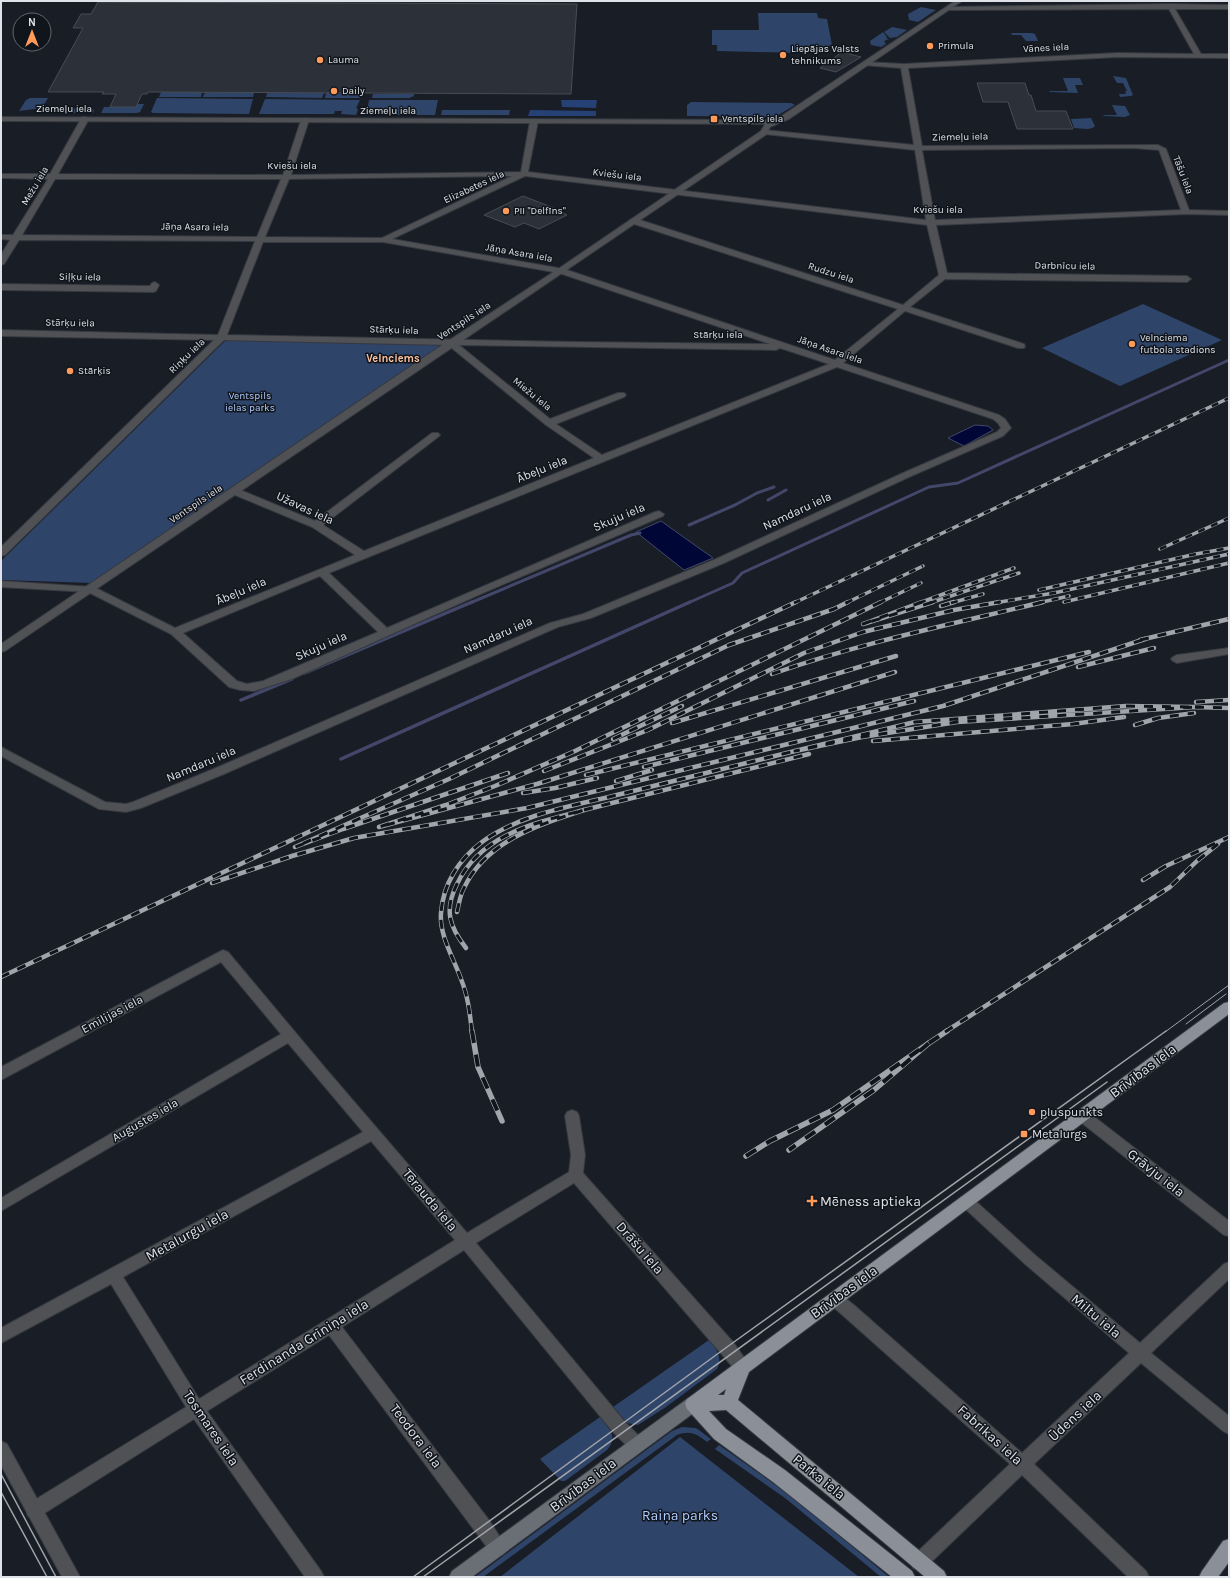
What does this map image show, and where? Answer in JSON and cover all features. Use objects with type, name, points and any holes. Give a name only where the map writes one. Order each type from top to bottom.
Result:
[{"type":"highway","name":"Brīvības iela","points":[[693,1404],[1229,1007]]},
{"type":"highway","points":[[693,1404],[730,1402],[742,1367]]},
{"type":"highway","name":"Parka iela","points":[[730,1402],[741,1414],[938,1577]]},
{"type":"highway","name":"Parka iela","points":[[693,1404],[720,1434],[779,1476],[906,1577]]},
{"type":"highway","points":[[1208,1577],[1229,1547]]},
{"type":"main road","name":"Brīvības iela","points":[[458,1577],[693,1404]]},
{"type":"street","name":"Ventspils iela","points":[[1,649],[451,343],[561,271],[764,132],[767,126],[786,117],[959,1]]},
{"type":"street","points":[[1170,6],[1199,56]]},
{"type":"street","points":[[949,8],[1229,6]]},
{"type":"street","name":"Vānes iela","points":[[865,64],[904,66],[1117,55],[1229,56]]},
{"type":"street","points":[[904,66],[931,222],[943,276]]},
{"type":"street","name":"Ziemeļu iela","points":[[1,118],[775,122]]},
{"type":"street","name":"Mežu iela","points":[[1,262],[53,176],[84,119]]},
{"type":"street","name":"Riņķu iela","points":[[1,553],[221,338],[286,177],[305,120]]},
{"type":"street","points":[[524,174],[534,121]]},
{"type":"street","name":"Ziemeļu iela","points":[[764,132],[919,148],[1158,147]]},
{"type":"street","name":"Tāšu iela","points":[[1158,147],[1162,149],[1186,212]]},
{"type":"street","name":"Kviešu iela","points":[[1,176],[286,177],[524,174],[673,193],[931,222],[1186,212],[1229,213]]},
{"type":"street","name":"Elizabetes iela","points":[[383,240],[524,174]]},
{"type":"street","name":"Rudzu iela","points":[[634,221],[1021,346]]},
{"type":"street","name":"Jāņa Asara iela","points":[[1,237],[383,240],[561,271],[996,417],[1002,421],[1006,428]]},
{"type":"street","name":"Ābeļu iela","points":[[175,632],[836,364],[943,276]]},
{"type":"street","name":"Darbnīcu iela","points":[[943,276],[1187,279]]},
{"type":"street","name":"Siļķu iela","points":[[1,287],[153,289],[155,285]]},
{"type":"street","name":"Stārķu iela","points":[[1,333],[451,343],[787,347]]},
{"type":"street","name":"Miežu iela","points":[[451,343],[549,423],[601,459]]},
{"type":"street","points":[[549,423],[621,395]]},
{"type":"street","name":"Namdaru iela","points":[[1,751],[103,806],[126,808],[137,805],[220,771],[554,624],[587,616],[720,561],[906,475],[1000,434],[1006,428]]},
{"type":"street","points":[[316,525],[435,435]]},
{"type":"street","name":"Užavas iela","points":[[234,491],[316,525],[363,555]]},
{"type":"street","name":"Skuju iela","points":[[1,584],[90,589],[175,632],[233,684],[239,687],[257,688],[288,676],[385,632],[659,514]]},
{"type":"street","points":[[322,572],[385,632]]},
{"type":"street","points":[[1177,659],[1229,651]]},
{"type":"street","name":"Tērauda iela","points":[[223,955],[289,1036],[465,1242],[619,1427],[637,1445]]},
{"type":"street","name":"Emīlijas iela","points":[[1,1074],[223,955]]},
{"type":"street","name":"Augustes iela","points":[[1,1205],[289,1036]]},
{"type":"street","points":[[572,1116],[578,1155],[576,1175]]},
{"type":"street","name":"Grāvju iela","points":[[1083,1116],[1229,1230]]},
{"type":"street","name":"Metalurgu iela","points":[[1,1336],[373,1133]]},
{"type":"street","name":"Ferdinanda Grīniņa iela","points":[[34,1510],[465,1242],[576,1175]]},
{"type":"street","name":"Drāšu iela","points":[[576,1175],[727,1347],[742,1367]]},
{"type":"street","name":"Miltu iela","points":[[966,1201],[1141,1354],[1229,1426]]},
{"type":"street","name":"Ūdens iela","points":[[919,1562],[1141,1354],[1184,1310],[1229,1269]]},
{"type":"street","name":"Tosmares iela","points":[[114,1275],[196,1409],[315,1577]]},
{"type":"street","name":"Fabrikas iela","points":[[835,1299],[1022,1464],[1140,1577]]},
{"type":"street","name":"Teodora iela","points":[[331,1325],[498,1548]]},
{"type":"street","points":[[1,1449],[71,1577]]},
{"type":"green space","points":[[921,7],[936,10],[918,22],[909,20],[908,14]]},
{"type":"green space","points":[[758,13],[817,13],[818,18],[827,19],[832,45],[824,47],[827,48],[799,53],[717,51],[717,45],[712,45],[712,30],[759,30]]},
{"type":"green space","points":[[892,27],[907,30],[897,37],[890,38],[884,32]]},
{"type":"green space","points":[[883,32],[887,37],[886,38],[889,39],[884,41],[886,44],[881,47],[871,45],[870,41]]},
{"type":"green space","points":[[1011,33],[1032,33],[1035,34],[1038,41],[1026,41],[1021,35],[1012,35]]},
{"type":"green space","points":[[1113,76],[1126,78],[1133,95],[1120,97],[1119,94],[1126,94],[1125,91],[1127,91],[1123,83],[1117,83]]},
{"type":"green space","points":[[1063,78],[1080,78],[1083,85],[1075,85],[1078,93],[1049,91],[1068,91]]},
{"type":"green space","points":[[161,92],[202,92],[201,97],[159,97]]},
{"type":"green space","points":[[205,92],[254,93],[253,97],[203,97]]},
{"type":"green space","points":[[267,93],[324,93],[322,98],[266,97]]},
{"type":"green space","points":[[326,93],[361,94],[360,98],[325,98]]},
{"type":"green space","points":[[373,94],[414,94],[414,96],[409,98],[372,98]]},
{"type":"green space","points":[[30,98],[48,98],[42,108],[19,111],[26,100]]},
{"type":"green space","points":[[157,98],[253,99],[249,114],[153,113],[151,112]]},
{"type":"green space","points":[[265,99],[360,100],[356,108],[358,109],[356,115],[341,114],[342,111],[335,111],[334,114],[259,114]]},
{"type":"green space","points":[[369,100],[438,100],[435,115],[366,115]]},
{"type":"green space","points":[[691,102],[791,103],[795,105],[775,117],[687,116],[687,105]]},
{"type":"green space","points":[[137,104],[144,104],[140,112],[137,113],[101,113],[104,107],[135,107]]},
{"type":"green space","points":[[1112,105],[1125,106],[1130,115],[1125,117],[1104,116],[1103,115],[1117,115]]},
{"type":"green space","points":[[51,108],[94,110],[93,113],[42,113]]},
{"type":"green space","points":[[442,110],[510,110],[509,115],[441,115]]},
{"type":"green space","points":[[1091,118],[1095,126],[1088,129],[1074,128],[1071,119]]},
{"type":"green space","name":"Velnciema futbola stadions","points":[[1143,304],[1222,340],[1120,386],[1042,348]]},
{"type":"green space","name":"Ventspils ielas parks","points":[[225,341],[436,344],[440,346],[91,583],[1,580],[1,561]]},
{"type":"green space","points":[[709,1340],[718,1353],[719,1365],[717,1369],[666,1407],[638,1425],[627,1423],[613,1407]]},
{"type":"green space","points":[[600,1417],[607,1425],[611,1433],[611,1445],[607,1450],[565,1481],[561,1481],[540,1459]]},
{"type":"green space","points":[[682,1427],[696,1428],[711,1439],[707,1442],[697,1435],[690,1433],[677,1435],[483,1577],[475,1577],[672,1431]]},
{"type":"green space","name":"Raiņa parks","points":[[680,1437],[859,1577],[500,1577]]},
{"type":"green space","points":[[719,1445],[794,1498],[889,1577],[881,1577],[785,1498],[715,1449]]},
{"type":"shaded area","points":[[561,100],[597,100],[596,108],[562,107]]},
{"type":"shaded area","points":[[530,110],[596,111],[596,116],[528,116]]},
{"type":"shaded area","points":[[975,425],[988,426],[993,430],[964,446],[948,438]]},
{"type":"shaded area","points":[[661,521],[713,558],[684,570],[636,532]]},
{"type":"building","name":"Lauma","points":[[98,2],[577,4],[571,94],[148,92],[147,94],[142,94],[136,107],[110,107],[116,94],[102,94],[104,92],[48,92],[83,28],[73,28],[81,14],[91,14]]},
{"type":"building","points":[[842,52],[861,57],[836,72],[820,68]]},
{"type":"building","points":[[977,83],[1025,83],[1036,111],[1066,111],[1073,129],[1017,129],[1008,102],[983,102]]},
{"type":"building","name":"PII \"Delfīns\"","points":[[523,196],[554,208],[567,215],[539,229],[524,223],[515,227],[484,215]]},
{"type":"waterway","points":[[688,603],[733,583],[742,573],[929,487],[958,483],[1229,360]]},
{"type":"waterway","points":[[689,525],[735,505],[757,493],[774,487]]},
{"type":"waterway","points":[[768,500],[786,490]]},
{"type":"waterway","points":[[470,603],[631,535],[640,533]]},
{"type":"waterway","points":[[305,673],[472,602]]},
{"type":"waterway","points":[[341,759],[690,602]]},
{"type":"waterway","points":[[241,700],[292,679]]},
{"type":"tram line","points":[[1165,1032],[1229,985]]},
{"type":"tram line","points":[[1186,1024],[1226,994]]},
{"type":"tram line","points":[[413,1577],[727,1347],[1166,1031]]},
{"type":"tram line","points":[[423,1577],[1107,1082]]},
{"type":"tram line","points":[[1,1474],[56,1577]]},
{"type":"tram line","points":[[1,1492],[47,1577]]},
{"type":"railway","points":[[794,603],[1229,398]]},
{"type":"railway","points":[[1160,549],[1229,518]]},
{"type":"railway","points":[[1039,590],[1196,554],[1229,548]]},
{"type":"railway","points":[[1000,602],[1054,593],[1229,554]]},
{"type":"railway","points":[[1064,602],[1229,563]]},
{"type":"railway","points":[[846,603],[923,566]]},
{"type":"railway","points":[[919,603],[1014,568]]},
{"type":"railway","points":[[933,602],[1019,573]]},
{"type":"railway","points":[[879,603],[921,583]]},
{"type":"railway","points":[[951,603],[983,594]]},
{"type":"railway","points":[[1038,603],[1069,596]]},
{"type":"railway","points":[[1,977],[796,602]]},
{"type":"railway","points":[[881,602],[575,751],[495,786],[446,805],[379,827],[537,784],[895,672]]},
{"type":"railway","points":[[922,602],[863,624],[933,602]]},
{"type":"railway","points":[[941,606],[954,602]]},
{"type":"railway","points":[[544,771],[648,730],[804,653],[863,632],[954,610],[1000,602]]},
{"type":"railway","points":[[994,603],[1000,602]]},
{"type":"railway","points":[[772,674],[872,643],[1043,602]]},
{"type":"railway","points":[[508,773],[343,829],[295,847],[449,779],[729,645],[834,609],[846,603]]},
{"type":"railway","points":[[1140,640],[1229,619]]},
{"type":"railway","points":[[212,883],[292,856],[354,838],[527,808],[943,706],[1145,639]]},
{"type":"railway","points":[[1078,667],[1154,648]]},
{"type":"railway","points":[[586,775],[1089,652]]},
{"type":"railway","points":[[672,723],[896,656]]},
{"type":"railway","points":[[1196,702],[1229,700]]},
{"type":"railway","points":[[644,767],[914,701]]},
{"type":"railway","points":[[613,739],[682,706]]},
{"type":"railway","points":[[795,751],[915,722],[1126,706],[1195,707]]},
{"type":"railway","points":[[795,751],[862,737],[957,722],[1195,707]]},
{"type":"railway","points":[[1195,707],[1201,707]]},
{"type":"railway","points":[[1195,707],[1229,708]]},
{"type":"railway","points":[[1135,725],[1158,718],[1194,713]]},
{"type":"railway","points":[[873,741],[1073,724],[1124,717]]},
{"type":"railway","points":[[472,1032],[463,985],[442,930],[441,913],[445,892],[459,864],[482,842],[498,832],[531,817],[795,751]]},
{"type":"railway","points":[[584,810],[809,754]]},
{"type":"railway","points":[[616,781],[652,770]]},
{"type":"railway","points":[[523,793],[555,788],[597,778]]},
{"type":"railway","points":[[457,912],[463,891],[474,872],[486,858],[515,837],[549,822],[584,810]]},
{"type":"railway","points":[[466,948],[452,925],[450,910],[453,893],[467,867],[480,853],[511,833],[547,820],[584,810]]},
{"type":"railway","points":[[1143,880],[1166,866],[1229,837]]},
{"type":"railway","points":[[945,1032],[1170,887],[1197,861],[1218,844]]},
{"type":"railway","points":[[472,1031],[478,1067],[502,1121]]},
{"type":"railway","points":[[929,1043],[947,1031]]},
{"type":"railway","points":[[746,1156],[770,1141],[833,1110],[929,1043]]},
{"type":"railway","points":[[789,1150],[874,1090],[929,1043]]},
{"type":"place","name":"Primula","points":[[930,46]]},
{"type":"place","name":"Liepājas Valsts tehnikums","points":[[783,55]]},
{"type":"place","name":"Lauma","points":[[320,60]]},
{"type":"place","name":"Daily","points":[[334,91]]},
{"type":"place","name":"Ventspils iela","points":[[714,119]]},
{"type":"place","name":"PII \"Delfīns\"","points":[[506,211]]},
{"type":"place","name":"Velnciema futbola stadions","points":[[1132,344]]},
{"type":"place","name":"Stārķis","points":[[70,371]]},
{"type":"place","name":"pluspunkts","points":[[1032,1112]]},
{"type":"place","name":"Metalurgs","points":[[1024,1134]]},
{"type":"place","name":"Mēness aptieka","points":[[812,1201]]},
{"type":"district","name":"Velnciems","points":[[393,358]]}]
